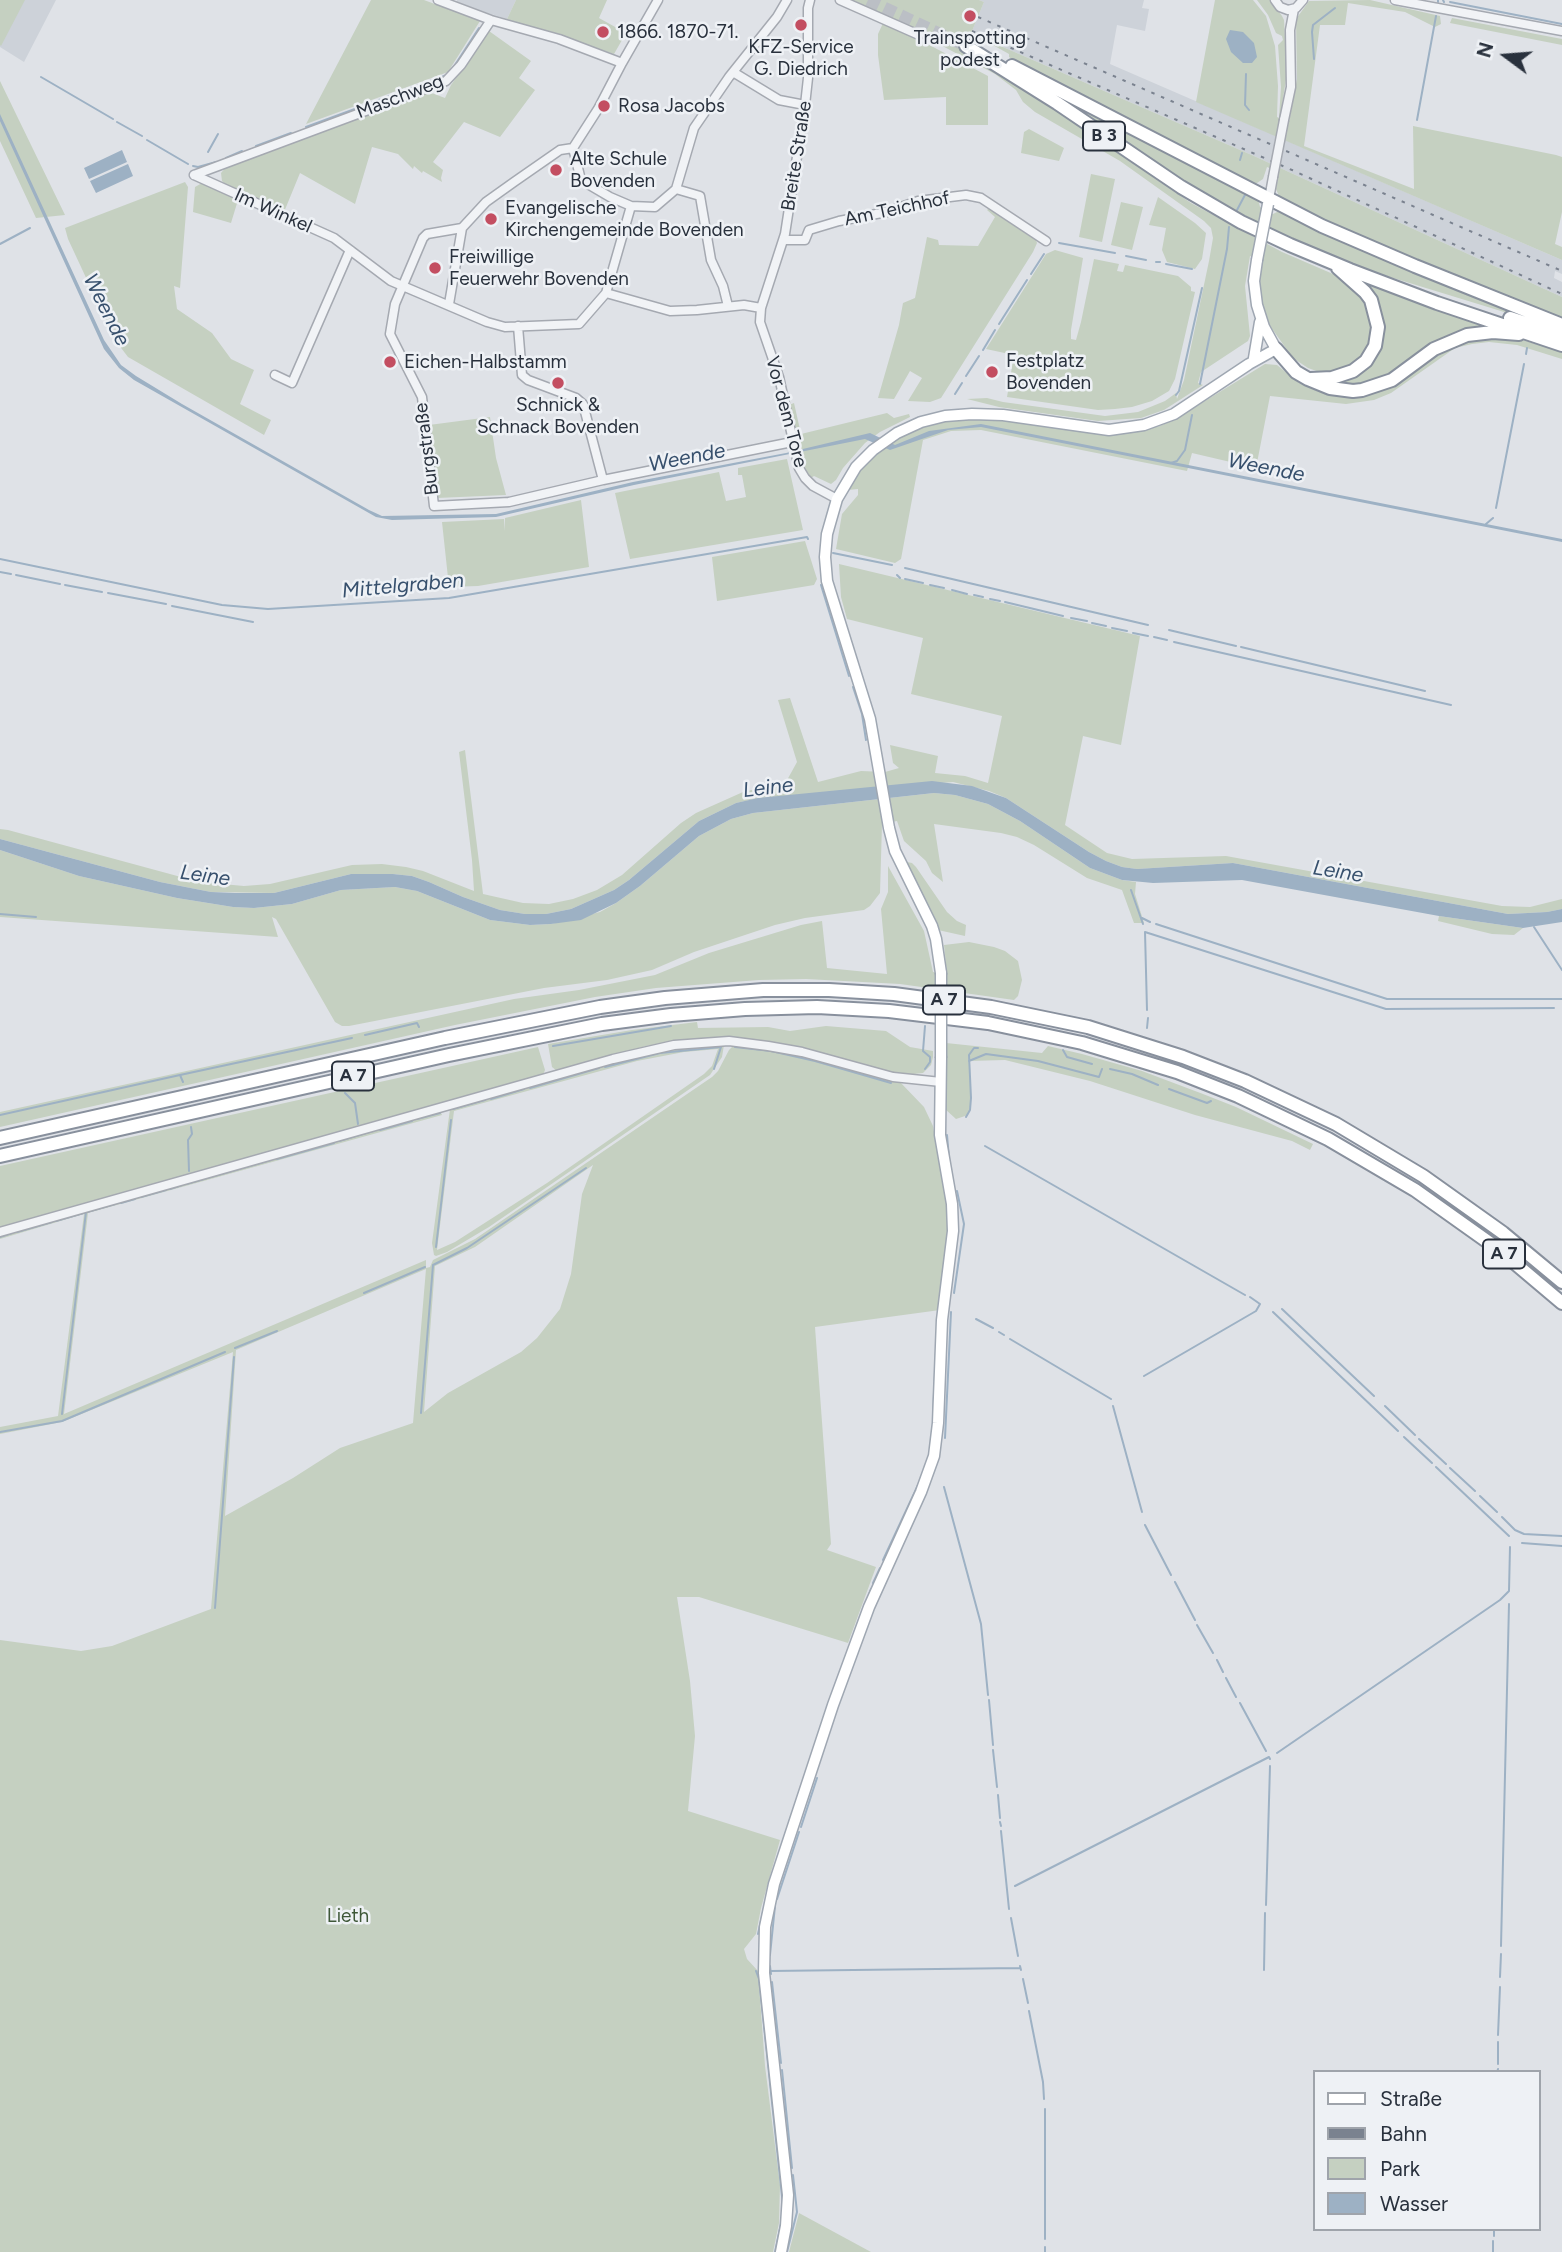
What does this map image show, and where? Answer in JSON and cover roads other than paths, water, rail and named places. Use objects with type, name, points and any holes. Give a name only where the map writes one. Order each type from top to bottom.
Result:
[{"type":"highway","name":"B 3","points":[[1269,201],[1035,76],[969,48],[1227,215],[1330,261],[1437,303],[1562,345]]},
{"type":"highway","points":[[1269,201],[1404,262],[1562,325]]},
{"type":"highway","points":[[1308,379],[1340,377],[1360,367],[1372,352],[1377,335],[1377,318],[1371,300],[1330,261]]},
{"type":"highway","name":"B 3","points":[[1392,284],[1452,299],[1562,334]]},
{"type":"highway","points":[[1275,348],[1296,372],[1308,379],[1330,388],[1362,390],[1392,380],[1434,349],[1467,335],[1493,332],[1536,337]]},
{"type":"highway","name":"A 7","points":[[0,1138],[445,1038],[590,1009],[730,992],[796,990],[894,994],[991,1007],[1088,1027],[1162,1049],[1245,1081],[1336,1124],[1423,1176],[1503,1233],[1562,1282]]},
{"type":"highway","name":"A 7","points":[[0,1156],[449,1055],[602,1024],[684,1013],[769,1008],[853,1008],[913,1013],[988,1023],[1082,1043],[1177,1072],[1259,1105],[1328,1139],[1415,1190],[1498,1249],[1562,1303]]},
{"type":"main road","points":[[781,2252],[788,2195],[764,1973],[765,1927],[774,1884],[787,1843],[855,1644],[934,1456],[942,1320],[953,1231],[952,1204],[941,1144],[941,973],[936,939],[895,851],[866,703],[827,581],[827,534],[837,499],[856,467],[873,450],[897,433],[921,422],[945,416],[1003,415],[1094,429],[1127,429],[1174,414],[1275,348],[1261,318],[1254,291],[1257,260],[1269,201]]},
{"type":"main road","points":[[1252,361],[1260,334],[1261,318]]},
{"type":"street","points":[[438,0],[491,20],[559,39],[622,63]]},
{"type":"street","points":[[658,0],[598,109],[573,148],[579,177],[587,185],[631,206],[650,208],[659,205],[676,189],[692,132],[787,0]]},
{"type":"street","name":"Breite Straße","points":[[761,308],[784,240],[805,105],[810,0]]},
{"type":"street","points":[[840,0],[919,35]]},
{"type":"street","points":[[1275,0],[1277,5],[1289,9]]},
{"type":"street","points":[[1289,9],[1303,0]]},
{"type":"street","points":[[1395,0],[1562,32]]},
{"type":"street","points":[[1269,201],[1291,88],[1289,9]]},
{"type":"street","name":"Maschweg","points":[[194,175],[446,81],[461,65],[491,20]]},
{"type":"street","points":[[733,72],[779,100],[805,105]]},
{"type":"street","points":[[449,304],[462,228],[486,202],[553,154],[573,148]]},
{"type":"street","name":"Im Winkel","points":[[194,175],[334,238],[381,275],[487,322],[505,327],[579,324],[606,293]]},
{"type":"street","points":[[676,189],[700,196],[711,260],[723,286],[728,306]]},
{"type":"street","name":"Am Teichhof","points":[[784,240],[805,240],[809,230],[887,212],[918,201],[966,195],[981,198],[1046,241]]},
{"type":"street","points":[[631,206],[606,293],[670,311],[744,305],[761,308]]},
{"type":"street","name":"Burgstraße","points":[[462,228],[430,233],[423,238],[394,308],[390,334],[422,397],[434,506],[509,502],[603,481]]},
{"type":"street","points":[[275,375],[292,383],[350,250]]},
{"type":"street","name":"Vor dem Tore","points":[[761,308],[761,328],[779,377],[796,458],[805,478],[813,486],[837,499]]},
{"type":"street","points":[[519,326],[523,374],[528,380],[583,404],[603,481],[793,444]]},
{"type":"street","points":[[0,1232],[613,1059],[674,1045],[729,1041],[768,1046],[802,1052],[893,1077],[941,1082]]},
{"type":"water","points":[[1230,30],[1243,32],[1254,43],[1257,57],[1252,63],[1243,63],[1231,52],[1226,39]]},
{"type":"water","points":[[0,114],[104,340],[121,365],[182,404],[382,516],[496,514],[633,482],[786,453],[870,433],[895,445],[929,431],[981,424],[1562,539],[1562,542],[981,427],[948,430],[890,450],[865,439],[634,485],[496,517],[392,520],[376,517],[134,380],[119,368],[104,349],[0,121]]},
{"type":"water","points":[[122,150],[127,162],[89,179],[84,168]]},
{"type":"water","points":[[128,164],[133,176],[96,193],[90,181]]},
{"type":"water","points":[[932,781],[972,786],[1006,798],[1089,852],[1122,867],[1137,869],[1233,863],[1508,914],[1562,909],[1562,922],[1523,928],[1439,916],[1242,880],[1153,883],[1122,880],[1090,868],[1020,821],[988,804],[955,795],[934,793],[753,813],[731,819],[699,836],[616,903],[581,920],[551,924],[530,925],[490,920],[417,891],[395,887],[341,890],[292,904],[233,907],[177,898],[79,876],[0,850],[0,839],[160,882],[211,892],[274,893],[351,874],[412,876],[500,910],[546,914],[571,909],[614,890],[699,821],[736,803],[758,798]]},
{"type":"waterway","points":[[1450,2],[1562,24]]},
{"type":"waterway","points":[[1314,59],[1313,25],[1335,8]]},
{"type":"waterway","points":[[1417,120],[1436,16]]},
{"type":"waterway","points":[[453,68],[479,28]]},
{"type":"waterway","points":[[1246,74],[1245,105],[1249,110]]},
{"type":"waterway","points":[[306,127],[447,75]]},
{"type":"waterway","points":[[41,77],[113,119]]},
{"type":"waterway","points":[[117,122],[142,136]]},
{"type":"waterway","points":[[256,146],[291,133]]},
{"type":"waterway","points":[[208,152],[218,134]]},
{"type":"waterway","points":[[147,140],[188,164]]},
{"type":"waterway","points":[[226,158],[242,151]]},
{"type":"waterway","points":[[1240,160],[1242,153]]},
{"type":"waterway","points":[[193,166],[216,162]]},
{"type":"waterway","points":[[1237,210],[1246,193]]},
{"type":"waterway","points":[[1200,384],[1229,227]]},
{"type":"waterway","points":[[0,244],[30,228]]},
{"type":"waterway","points":[[1059,243],[1115,253]]},
{"type":"waterway","points":[[1031,274],[1044,254]]},
{"type":"waterway","points":[[1126,256],[1146,260]]},
{"type":"waterway","points":[[1166,264],[1192,269]]},
{"type":"waterway","points":[[999,324],[1027,280]]},
{"type":"waterway","points":[[1176,395],[1202,288]]},
{"type":"waterway","points":[[983,350],[995,330]]},
{"type":"waterway","points":[[1526,354],[1527,348]]},
{"type":"waterway","points":[[966,376],[979,356]]},
{"type":"waterway","points":[[1496,508],[1524,364]]},
{"type":"waterway","points":[[955,394],[962,383]]},
{"type":"waterway","points":[[1171,463],[1177,461],[1185,450],[1192,415]]},
{"type":"waterway","points":[[1486,524],[1493,518]]},
{"type":"waterway","name":"Mittelgraben","points":[[0,559],[222,605],[268,609],[449,598],[807,537],[808,539]]},
{"type":"waterway","points":[[833,553],[892,565]]},
{"type":"waterway","points":[[905,568],[1148,625]]},
{"type":"waterway","points":[[0,572],[11,574]]},
{"type":"waterway","points":[[16,575],[60,584]]},
{"type":"waterway","points":[[897,575],[900,578]]},
{"type":"waterway","points":[[905,579],[923,583]]},
{"type":"waterway","points":[[65,585],[102,592]]},
{"type":"waterway","points":[[821,585],[849,676]]},
{"type":"waterway","points":[[930,585],[944,588]]},
{"type":"waterway","points":[[952,590],[967,594]]},
{"type":"waterway","points":[[108,593],[166,604]]},
{"type":"waterway","points":[[974,595],[983,597]]},
{"type":"waterway","points":[[990,599],[1000,601]]},
{"type":"waterway","points":[[1005,602],[1063,616]]},
{"type":"waterway","points":[[172,606],[253,622]]},
{"type":"waterway","points":[[1071,618],[1087,621]]},
{"type":"waterway","points":[[1092,623],[1106,626]]},
{"type":"waterway","points":[[1112,628],[1127,631]]},
{"type":"waterway","points":[[1169,630],[1236,646]]},
{"type":"waterway","points":[[1133,633],[1148,636]]},
{"type":"waterway","points":[[1154,637],[1167,640]]},
{"type":"waterway","points":[[1174,642],[1451,705]]},
{"type":"waterway","points":[[1241,647],[1425,691]]},
{"type":"waterway","points":[[853,687],[862,714],[866,740]]},
{"type":"waterway","points":[[1131,890],[1143,924]]},
{"type":"waterway","points":[[0,914],[36,917]]},
{"type":"waterway","points":[[1142,918],[1150,922]]},
{"type":"waterway","points":[[1156,924],[1387,999],[1562,999]]},
{"type":"waterway","points":[[1534,927],[1562,970]]},
{"type":"waterway","points":[[1147,1010],[1145,932],[1386,1009],[1554,1008]]},
{"type":"waterway","points":[[1147,1028],[1148,1018]]},
{"type":"waterway","points":[[365,1035],[417,1023],[419,1027]]},
{"type":"waterway","points":[[553,1046],[671,1026]]},
{"type":"waterway","points":[[925,1026],[923,1051],[930,1057],[925,1069]]},
{"type":"waterway","points":[[180,1075],[352,1038]]},
{"type":"waterway","points":[[605,1067],[660,1053],[721,1047],[714,1069]]},
{"type":"waterway","points":[[735,1047],[771,1051],[815,1061],[891,1083]]},
{"type":"waterway","points":[[966,1117],[971,1098],[969,1055],[974,1048],[978,1048]]},
{"type":"waterway","points":[[1063,1050],[1067,1057],[1092,1064]]},
{"type":"waterway","points":[[969,1061],[986,1054],[1038,1061],[1099,1077],[1102,1069]]},
{"type":"waterway","points":[[530,1088],[599,1068]]},
{"type":"waterway","points":[[1110,1069],[1132,1074],[1158,1085]]},
{"type":"waterway","points":[[0,1115],[180,1075],[183,1082]]},
{"type":"waterway","points":[[491,1099],[524,1089]]},
{"type":"waterway","points":[[1169,1089],[1207,1103],[1211,1101]]},
{"type":"waterway","points":[[345,1093],[355,1103],[358,1124]]},
{"type":"waterway","points":[[453,1109],[485,1100]]},
{"type":"waterway","points":[[417,1119],[440,1113]]},
{"type":"waterway","points":[[436,1247],[451,1120]]},
{"type":"waterway","points":[[380,1130],[412,1121]]},
{"type":"waterway","points":[[189,1171],[188,1140],[192,1134],[191,1127]]},
{"type":"waterway","points":[[339,1141],[373,1131]]},
{"type":"waterway","points":[[947,1135],[949,1158]]},
{"type":"waterway","points":[[277,1159],[334,1143]]},
{"type":"waterway","points":[[985,1146],[1245,1295]]},
{"type":"waterway","points":[[186,1184],[271,1160]]},
{"type":"waterway","points":[[421,1413],[433,1265],[467,1248],[586,1168]]},
{"type":"waterway","points":[[170,1189],[182,1185]]},
{"type":"waterway","points":[[141,1197],[166,1190]]},
{"type":"waterway","points":[[954,1293],[964,1224],[957,1191]]},
{"type":"waterway","points":[[121,1203],[135,1199]]},
{"type":"waterway","points":[[56,1221],[115,1204]]},
{"type":"waterway","points":[[62,1414],[86,1212]]},
{"type":"waterway","points":[[17,1232],[52,1222]]},
{"type":"waterway","points":[[0,1237],[12,1233]]},
{"type":"waterway","points":[[364,1293],[425,1267]]},
{"type":"waterway","points":[[1144,1376],[1256,1311],[1260,1304],[1250,1297]]},
{"type":"waterway","points":[[1282,1309],[1374,1396]]},
{"type":"waterway","points":[[945,1438],[951,1312]]},
{"type":"waterway","points":[[1273,1312],[1398,1431]]},
{"type":"waterway","points":[[976,1319],[993,1328]]},
{"type":"waterway","points":[[933,1415],[937,1330]]},
{"type":"waterway","points":[[235,1348],[277,1331]]},
{"type":"waterway","points":[[999,1332],[1004,1335]]},
{"type":"waterway","points":[[1010,1339],[1111,1399]]},
{"type":"waterway","points":[[0,1432],[62,1421],[225,1352]]},
{"type":"waterway","points":[[215,1608],[234,1357]]},
{"type":"waterway","points":[[1113,1406],[1142,1512]]},
{"type":"waterway","points":[[1385,1406],[1415,1435]]},
{"type":"waterway","points":[[1404,1437],[1432,1463]]},
{"type":"waterway","points":[[1419,1439],[1446,1464]]},
{"type":"waterway","points":[[1436,1467],[1509,1536]]},
{"type":"waterway","points":[[1450,1468],[1475,1491]]},
{"type":"waterway","points":[[883,1560],[918,1485]]},
{"type":"waterway","points":[[944,1487],[981,1624],[988,1695]]},
{"type":"waterway","points":[[1480,1496],[1497,1512]]},
{"type":"waterway","points":[[1502,1517],[1515,1530],[1524,1534],[1562,1536]]},
{"type":"waterway","points":[[1145,1525],[1171,1575]]},
{"type":"waterway","points":[[1522,1543],[1562,1546]]},
{"type":"waterway","points":[[1277,1753],[1500,1600],[1509,1591],[1510,1547]]},
{"type":"waterway","points":[[873,1583],[880,1568]]},
{"type":"waterway","points":[[1175,1582],[1195,1620]]},
{"type":"waterway","points":[[867,1600],[871,1589]]},
{"type":"waterway","points":[[1501,1946],[1509,1604]]},
{"type":"waterway","points":[[845,1659],[861,1615]]},
{"type":"waterway","points":[[1197,1625],[1213,1653]]},
{"type":"waterway","points":[[1217,1660],[1223,1672]]},
{"type":"waterway","points":[[1226,1678],[1236,1697]]},
{"type":"waterway","points":[[989,1700],[993,1745]]},
{"type":"waterway","points":[[1240,1703],[1266,1751]]},
{"type":"waterway","points":[[993,1750],[997,1787]]},
{"type":"waterway","points":[[1015,1886],[1269,1757],[1270,1759]]},
{"type":"waterway","points":[[1266,1905],[1270,1766]]},
{"type":"waterway","points":[[801,1827],[817,1778]]},
{"type":"waterway","points":[[998,1795],[1000,1818]]},
{"type":"waterway","points":[[789,1822],[797,1800]]},
{"type":"waterway","points":[[1000,1822],[1001,1826]]},
{"type":"waterway","points":[[773,1872],[787,1829]]},
{"type":"waterway","points":[[1001,1831],[1009,1909]]},
{"type":"waterway","points":[[777,1899],[799,1832]]},
{"type":"waterway","points":[[758,1934],[768,1890]]},
{"type":"waterway","points":[[770,1955],[775,1906]]},
{"type":"waterway","points":[[1264,1970],[1265,1913]]},
{"type":"waterway","points":[[1011,1918],[1018,1956]]},
{"type":"waterway","points":[[1500,1977],[1501,1954]]},
{"type":"waterway","points":[[770,1966],[771,1974]]},
{"type":"waterway","points":[[1020,1966],[1021,1970]]},
{"type":"waterway","points":[[770,1971],[1020,1968]]},
{"type":"waterway","points":[[756,1971],[783,2206]]},
{"type":"waterway","points":[[1023,1979],[1028,2003]]},
{"type":"waterway","points":[[772,1982],[781,2063]]},
{"type":"waterway","points":[[1498,2035],[1500,1987]]},
{"type":"waterway","points":[[1029,2011],[1044,2099]]},
{"type":"waterway","points":[[1498,2042],[1498,2064]]},
{"type":"waterway","points":[[782,2070],[792,2168]]},
{"type":"waterway","points":[[1045,2109],[1045,2239]]},
{"type":"waterway","points":[[787,2252],[797,2212],[793,2175]]},
{"type":"waterway","points":[[775,2252],[782,2219]]},
{"type":"waterway","points":[[1494,2231],[1494,2236]]},
{"type":"waterway","points":[[1493,2241],[1493,2252]]},
{"type":"waterway","points":[[1045,2247],[1045,2252]]},
{"type":"tunnel","points":[[868,0],[966,46]]},
{"type":"railway","points":[[978,17],[1562,271]]},
{"type":"railway","points":[[972,31],[1292,170],[1562,294]]},
{"type":"place","name":"Trainspotting podest","points":[[970,16]]},
{"type":"place","name":"KFZ-Service G. Diedrich","points":[[801,25]]},
{"type":"place","name":"1866. 1870-71.","points":[[603,32]]},
{"type":"place","name":"Rosa Jacobs","points":[[604,106]]},
{"type":"place","name":"Alte Schule Bovenden","points":[[556,170]]},
{"type":"place","name":"Evangelische Kirchengemeinde Bovenden","points":[[491,219]]},
{"type":"place","name":"Freiwillige Feuerwehr Bovenden","points":[[435,268]]},
{"type":"place","name":"Eichen-Halbstamm","points":[[390,362]]},
{"type":"place","name":"Festplatz Bovenden","points":[[992,372]]},
{"type":"place","name":"Schnick & Schnack Bovenden","points":[[558,383]]},
{"type":"water label","name":"Weende","points":[[106,310]]},
{"type":"water label","name":"Weende","points":[[687,458]]},
{"type":"water label","name":"Weende","points":[[1266,468]]},
{"type":"water label","name":"Leine","points":[[768,788]]},
{"type":"water label","name":"Leine","points":[[1338,872]]},
{"type":"water label","name":"Leine","points":[[205,876]]},
{"type":"park label","name":"Lieth","points":[[348,1916]]}]
